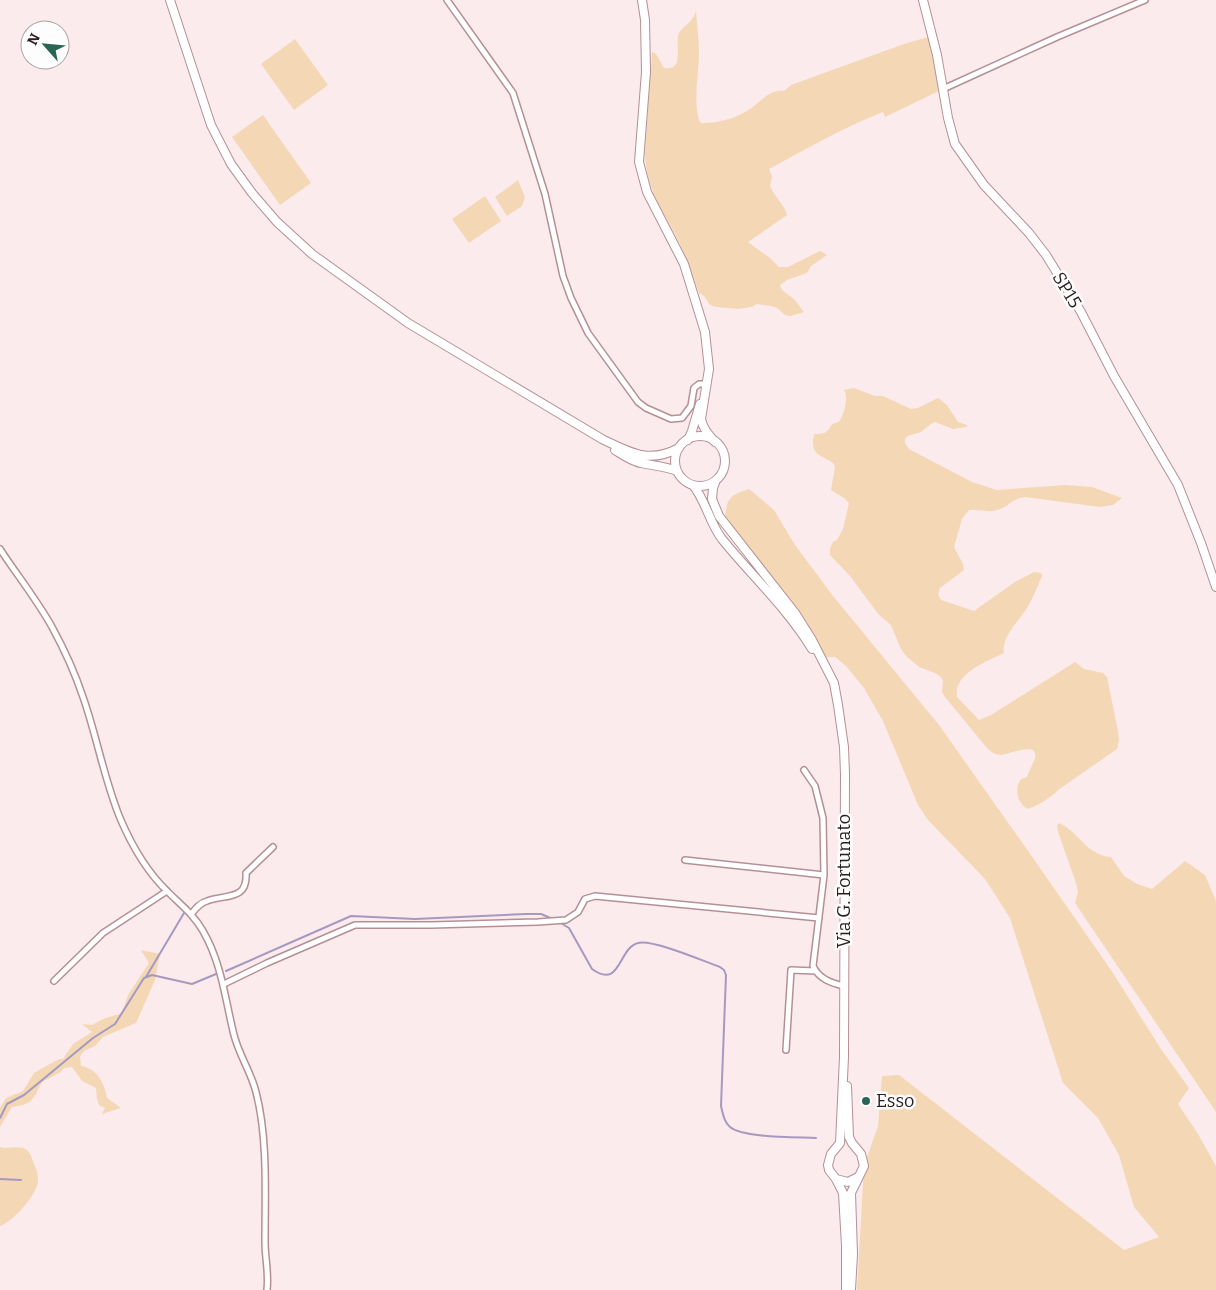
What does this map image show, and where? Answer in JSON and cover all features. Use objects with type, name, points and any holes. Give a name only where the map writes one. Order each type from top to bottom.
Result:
[{"type":"main road","points":[[170,0],[211,125],[231,164],[252,193],[277,222],[312,254],[408,323],[602,439],[620,448],[646,456],[665,455],[679,448],[688,440],[710,370],[705,332],[684,264],[647,192],[639,162],[646,72],[645,20],[642,0]]},
{"type":"main road","name":"SP15","points":[[923,0],[937,55],[948,118],[955,144],[984,185],[1029,233],[1046,255],[1080,312],[1114,376],[1178,485],[1216,587]]},
{"type":"main road","points":[[602,439],[631,460],[664,466],[677,471],[685,481],[693,485],[705,486],[716,480],[723,471],[725,461],[723,452],[702,424],[701,415],[704,394]]},
{"type":"main road","points":[[688,440],[702,436],[715,442]]},
{"type":"main road","points":[[677,471],[676,457],[679,448]]},
{"type":"main road","name":"Via G. Fortunato","points":[[716,480],[712,499],[719,516],[795,613],[812,640],[834,683],[844,747],[845,774],[844,1057]]},
{"type":"main road","name":"Via G. Fortunato","points":[[693,485],[702,498],[710,518],[721,537],[809,644],[819,659],[838,705]]},
{"type":"main road","points":[[844,1057],[849,1137],[861,1154],[864,1166],[851,1192],[853,1254],[851,1290]]},
{"type":"main road","points":[[844,1057],[840,1142],[831,1154],[828,1165],[842,1193],[846,1246],[846,1290]]},
{"type":"main road","points":[[835,1149],[846,1146],[857,1149]]},
{"type":"main road","points":[[836,1179],[848,1182],[859,1176]]},
{"type":"street","points":[[446,0],[513,93],[545,194],[563,276],[570,298],[588,333],[638,402],[646,408],[671,419],[682,418],[690,406],[694,388],[700,384],[707,384]]},
{"type":"street","points":[[943,89],[1057,37],[1145,0]]},
{"type":"street","points":[[0,549],[51,625],[68,660],[83,697],[119,816],[134,847],[167,891],[192,913],[216,957],[224,984],[237,1045],[256,1090],[260,1109],[265,1166],[265,1244],[269,1273],[267,1290]]},
{"type":"street","points":[[804,770],[815,786],[823,818],[824,875],[813,966],[816,971],[831,983],[844,986]]},
{"type":"street","points":[[192,913],[199,905],[206,901],[238,894],[244,888],[246,873],[273,847]]},
{"type":"street","points":[[685,860],[824,875]]},
{"type":"street","points":[[54,981],[103,933],[167,891]]},
{"type":"street","points":[[224,984],[267,963],[356,925],[432,925],[562,920],[578,912],[586,899],[595,896],[819,918]]},
{"type":"street","points":[[786,1050],[791,970],[816,971]]},
{"type":"shaded area","points":[[696,11],[699,54],[696,100],[698,117],[701,123],[713,123],[733,118],[750,109],[774,92],[784,91],[791,85],[904,44],[932,36],[943,89],[885,117],[883,112],[854,124],[769,169],[772,177],[770,186],[787,215],[748,242],[779,267],[788,267],[820,251],[827,255],[811,266],[807,273],[787,280],[780,285],[782,290],[794,299],[804,312],[790,316],[785,315],[777,308],[757,304],[752,307],[738,309],[710,305],[704,296],[699,293],[682,248],[652,189],[645,153],[652,52],[656,54],[664,68],[671,68],[675,65],[678,55],[679,33],[693,18]]},
{"type":"shaded area","points":[[295,39],[328,85],[294,110],[261,64]]},
{"type":"shaded area","points":[[263,115],[311,183],[280,205],[232,137]]},
{"type":"shaded area","points":[[518,180],[525,197],[522,206],[507,216],[495,197]]},
{"type":"shaded area","points":[[485,196],[501,221],[469,243],[452,219]]},
{"type":"shaded area","points":[[854,388],[875,396],[883,396],[911,409],[918,408],[938,398],[947,405],[958,422],[967,425],[967,427],[953,429],[935,422],[921,432],[908,436],[905,439],[905,443],[909,449],[972,482],[997,490],[1066,485],[1092,487],[1122,498],[1113,505],[1100,507],[1025,497],[1016,499],[1001,509],[994,511],[969,510],[962,519],[954,547],[964,570],[940,588],[938,595],[941,600],[974,611],[1015,582],[1034,572],[1041,573],[1042,576],[1027,608],[1011,629],[1005,641],[1004,653],[973,669],[960,681],[957,697],[979,720],[991,715],[1075,662],[1084,669],[1103,673],[1107,677],[1118,731],[1117,749],[1032,808],[1028,809],[1021,803],[1017,791],[1021,779],[1027,777],[1035,758],[1035,753],[1028,749],[999,755],[987,748],[945,697],[942,692],[943,681],[941,677],[919,667],[906,656],[891,625],[879,615],[850,576],[830,555],[830,548],[833,542],[837,540],[843,529],[849,503],[831,490],[835,467],[833,463],[815,450],[813,446],[814,434],[825,432],[832,424],[839,422],[845,406],[846,397],[844,390]]},
{"type":"shaded area","points":[[749,489],[774,510],[795,545],[833,596],[939,725],[1111,970],[1161,1049],[1189,1088],[1178,1104],[1216,1166],[1216,1290],[857,1290],[864,1166],[878,1126],[882,1076],[899,1075],[1124,1250],[1159,1237],[1134,1207],[1119,1155],[1098,1118],[1063,1083],[1010,918],[985,879],[928,820],[918,805],[883,721],[864,688],[846,666],[835,657],[823,657],[724,524],[727,505],[731,498]]},
{"type":"shaded area","points":[[1059,823],[1072,831],[1095,852],[1111,857],[1124,876],[1137,884],[1152,889],[1185,861],[1205,875],[1216,901],[1216,1112],[1075,903],[1078,892],[1058,832],[1057,826]]},
{"type":"shaded area","points":[[141,950],[160,954],[155,980],[136,1023],[103,1037],[95,1046],[84,1051],[80,1056],[81,1066],[87,1067],[96,1073],[102,1082],[107,1098],[121,1108],[102,1114],[105,1108],[99,1105],[96,1088],[82,1081],[72,1067],[64,1068],[61,1072],[42,1082],[30,1102],[12,1107],[0,1127],[0,1108],[6,1098],[23,1091],[34,1073],[59,1059],[63,1059],[73,1044],[92,1032],[82,1024],[92,1025],[122,1013],[128,995],[149,963]]},
{"type":"shaded area","points":[[0,1147],[21,1147],[27,1150],[38,1179],[30,1199],[12,1219],[0,1226]]},
{"type":"waterway","points":[[146,977],[184,913]]},
{"type":"waterway","points":[[226,971],[351,916],[415,919],[541,914],[553,919]]},
{"type":"waterway","points":[[559,922],[569,928],[592,969],[601,974],[609,974],[614,971],[631,946],[638,943],[654,944],[678,951],[724,970],[726,975],[721,1106],[726,1123],[737,1131],[746,1133],[816,1138]]},
{"type":"waterway","points":[[0,1118],[7,1104],[24,1095],[93,1038],[115,1024],[144,978],[152,975],[192,984],[216,974]]},
{"type":"waterway","points":[[0,1179],[21,1180]]},
{"type":"place","name":"Esso","points":[[866,1101]]}]
